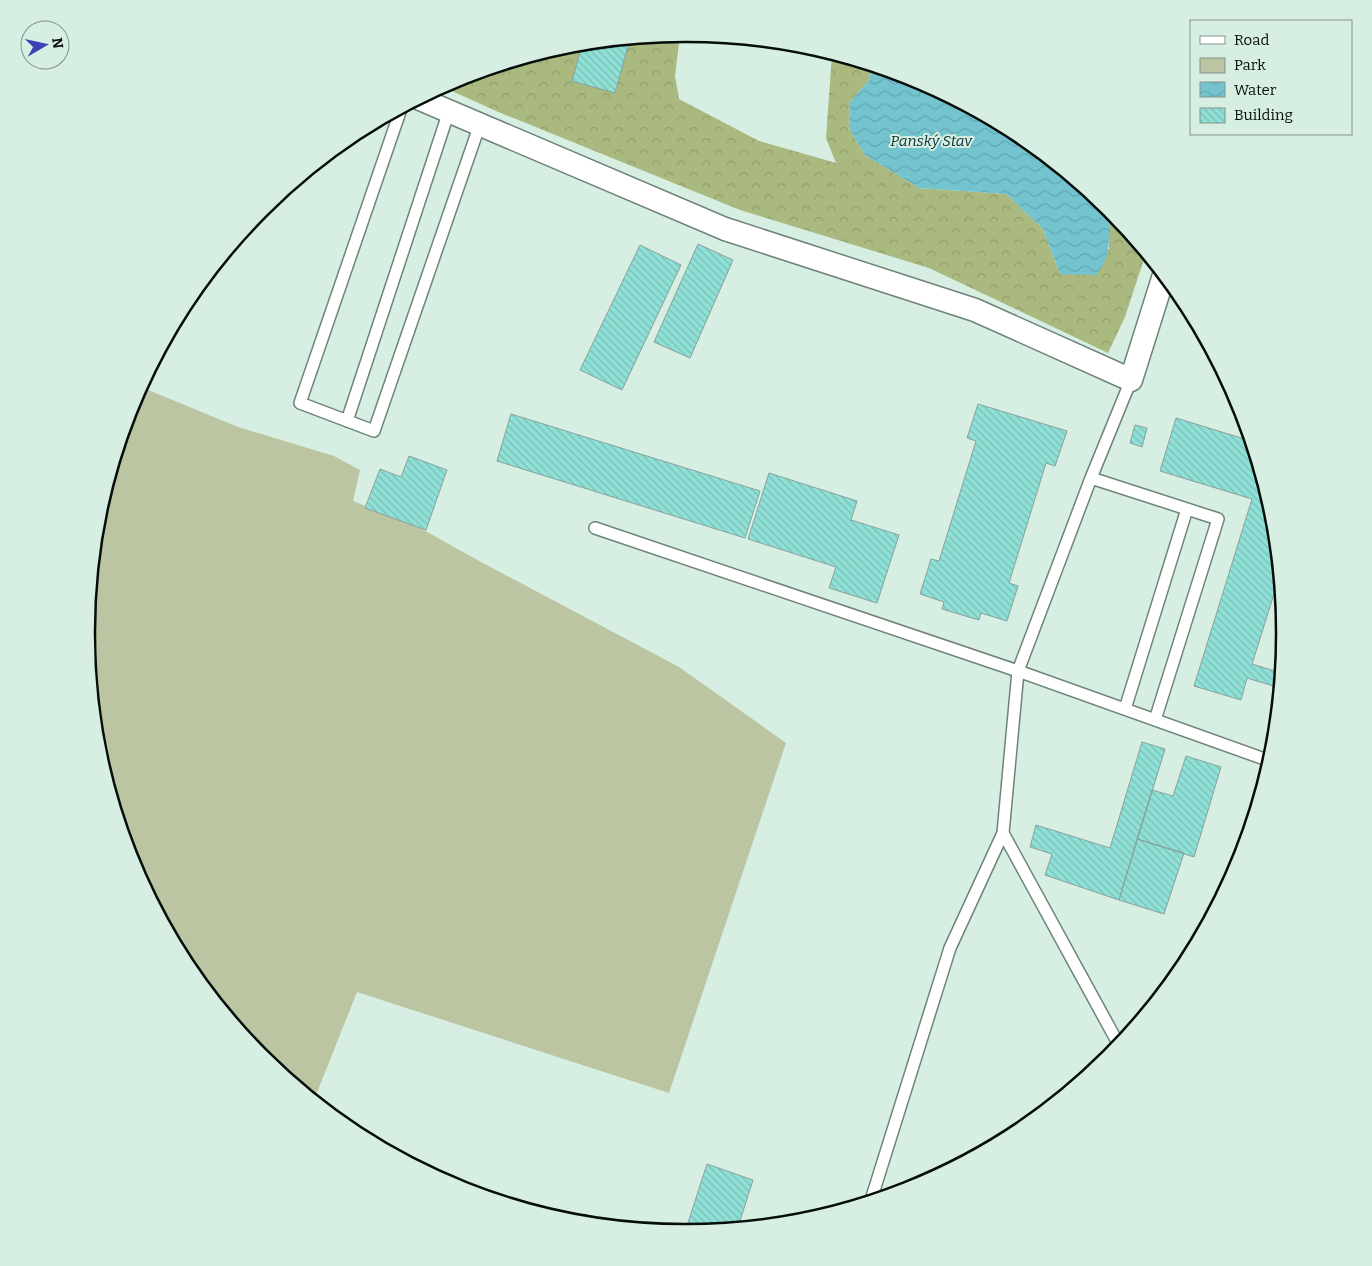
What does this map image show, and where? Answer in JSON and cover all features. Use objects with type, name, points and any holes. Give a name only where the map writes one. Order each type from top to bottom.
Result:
[{"type":"street","points":[[427,102],[724,229],[975,310],[1131,380],[1161,284]]},
{"type":"lane","points":[[347,421],[449,111]]},
{"type":"lane","points":[[398,118],[300,403],[374,431],[480,124]]},
{"type":"lane","points":[[873,1193],[950,948],[1003,833],[1018,671],[1091,478],[1131,380]]},
{"type":"lane","points":[[1091,478],[1218,519],[1155,720]]},
{"type":"lane","points":[[1125,709],[1187,509]]},
{"type":"lane","points":[[595,528],[1018,671],[1263,758]]},
{"type":"lane","points":[[1003,833],[1115,1038]]},
{"type":"green space","points":[[679,42],[675,76],[679,99],[759,141],[836,163],[826,138],[831,61],[871,72],[870,79],[850,102],[849,128],[865,155],[919,188],[1006,194],[1043,229],[1060,274],[1109,249],[1108,220],[1143,261],[1125,317],[1108,353],[929,268],[740,210],[496,111],[452,91],[496,74],[571,54],[609,48]]},
{"type":"green space","points":[[148,390],[238,427],[334,456],[360,470],[353,501],[420,528],[679,667],[786,743],[669,1093],[357,992],[317,1093],[268,1051],[242,1022],[195,961],[156,894],[140,859],[127,823],[107,748],[97,672],[95,633],[97,594],[107,518],[127,443]]},
{"type":"water","name":"Panský Stav","points":[[871,72],[912,87],[947,103],[1014,142],[1075,189],[1108,220],[1108,252],[1096,275],[1060,274],[1043,229],[1006,194],[919,188],[865,155],[849,128],[850,102],[870,79]]},
{"type":"building","points":[[628,46],[615,93],[572,81],[580,53]]},
{"type":"building","points":[[698,244],[733,260],[690,358],[654,342]]},
{"type":"building","points":[[640,245],[681,265],[622,390],[580,370]]},
{"type":"building","points":[[978,404],[1067,431],[1055,466],[1046,463],[1009,583],[1018,586],[1007,621],[981,613],[979,620],[942,609],[944,602],[920,594],[931,559],[939,561],[976,441],[967,438]]},
{"type":"building","points":[[511,414],[760,491],[745,538],[497,461]]},
{"type":"building","points":[[1176,418],[1243,439],[1265,518],[1275,592],[1252,664],[1275,671],[1274,686],[1247,678],[1241,700],[1194,686],[1252,499],[1160,471]]},
{"type":"building","points":[[1135,425],[1147,428],[1142,447],[1130,443]]},
{"type":"building","points":[[409,456],[447,470],[426,530],[365,508],[380,469],[401,477]]},
{"type":"building","points":[[769,473],[857,501],[851,520],[899,535],[877,603],[829,588],[836,567],[748,539]]},
{"type":"building","points":[[1142,742],[1165,749],[1119,900],[1045,875],[1052,854],[1030,847],[1036,825],[1110,848]]},
{"type":"building","points":[[1186,756],[1221,767],[1194,857],[1137,839],[1152,790],[1173,796]]},
{"type":"building","points":[[1137,839],[1184,853],[1164,914],[1119,900]]},
{"type":"building","points":[[707,1164],[753,1180],[740,1220],[688,1224]]}]
